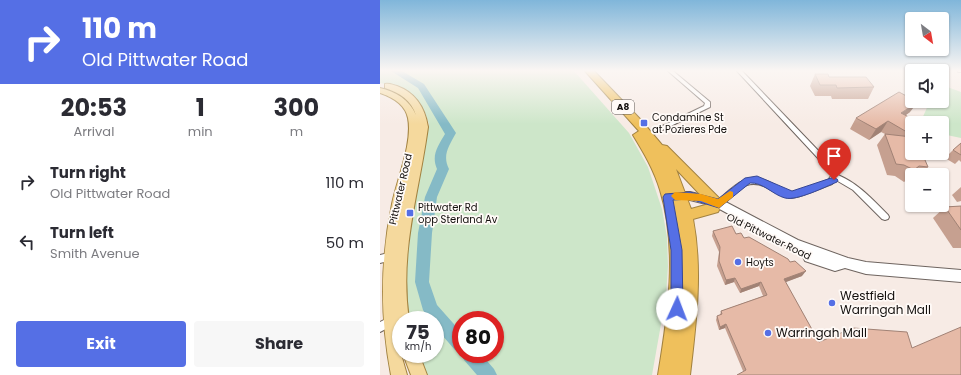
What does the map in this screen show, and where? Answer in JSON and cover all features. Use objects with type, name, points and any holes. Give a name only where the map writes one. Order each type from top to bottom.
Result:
[{"type":"highway","name":"A8","points":[[597,88],[642,140],[677,203],[675,231],[678,293],[668,375]]},
{"type":"highway","name":"A8","points":[[605,88],[652,139],[667,163],[690,251],[691,291],[680,375]]},
{"type":"highway","points":[[652,139],[668,153],[716,205]]},
{"type":"highway","points":[[677,203],[716,205]]},
{"type":"main road","name":"Pittwater Road","points":[[395,88],[413,100],[420,111],[422,120],[418,162],[388,257],[398,276],[401,311]]},
{"type":"main road","name":"Pittwater Road","points":[[380,90],[402,102],[410,111],[413,124],[411,143],[388,257],[384,286],[383,325],[399,375]]},
{"type":"main road","points":[[414,363],[419,375]]},
{"type":"street","points":[[652,139],[707,107],[708,103],[692,88]]},
{"type":"street","points":[[755,88],[834,172],[835,177]]},
{"type":"street","points":[[716,205],[748,180],[757,179],[782,193],[792,195],[830,182],[835,177]]},
{"type":"street","points":[[835,177],[846,181],[855,187],[885,217]]},
{"type":"street","name":"Old Pittwater Road","points":[[677,203],[701,198],[809,256],[835,265],[846,263],[866,268],[961,276]]},
{"type":"green space","points":[[401,88],[590,88],[629,133],[648,167],[662,209],[667,237],[668,266],[666,296],[652,375],[427,375],[422,363],[444,363],[444,311],[407,311],[403,292],[403,256],[429,124],[421,106],[412,94]]},
{"type":"green space","points":[[949,88],[961,92],[961,138],[949,135],[949,116],[923,116],[927,108],[949,108]]},
{"type":"building","points":[[899,92],[905,95],[905,108],[909,108],[901,113],[907,116],[905,116],[905,131],[888,121],[876,129],[856,118]]},
{"type":"building","points":[[885,134],[905,136],[905,160],[925,160],[928,167],[919,166],[916,168],[910,168],[904,165],[896,164]]},
{"type":"building","points":[[961,143],[961,155],[953,150]]},
{"type":"building","points":[[961,206],[961,230],[948,212],[949,207]]},
{"type":"building","name":"Warringah Mall","points":[[732,226],[736,234],[741,233],[744,238],[749,237],[788,259],[790,262],[795,261],[806,271],[784,279],[819,342],[853,328],[907,332],[912,348],[961,327],[961,375],[737,375],[746,370],[726,324],[720,327],[717,316],[722,314],[721,311],[767,295],[761,282],[741,289],[735,278],[726,280],[719,261],[720,247],[713,231]]},
{"type":"waterway","points":[[423,88],[439,113],[446,128],[451,133],[441,150],[439,161],[443,169],[431,197],[425,233],[422,282],[431,310],[452,334]]},
{"type":"waterway","points":[[478,363],[488,375]]},
{"type":"slow traffic","points":[[675,196],[690,196],[719,204],[730,195]]},
{"type":"place","name":"Condamine St at Pozieres Pde","points":[[644,123]]},
{"type":"place","name":"Pittwater Rd opp Sterland Av","points":[[410,213]]},
{"type":"place","name":"Hoyts","points":[[738,262]]},
{"type":"place","name":"Westfield Warringah Mall","points":[[832,303]]},
{"type":"place","name":"Warringah Mall","points":[[768,333]]},
{"type":"route","points":[[677,309],[677,250],[675,231],[668,197],[680,195],[690,196],[719,204],[748,180],[757,179],[779,191],[792,195],[834,180]]}]
